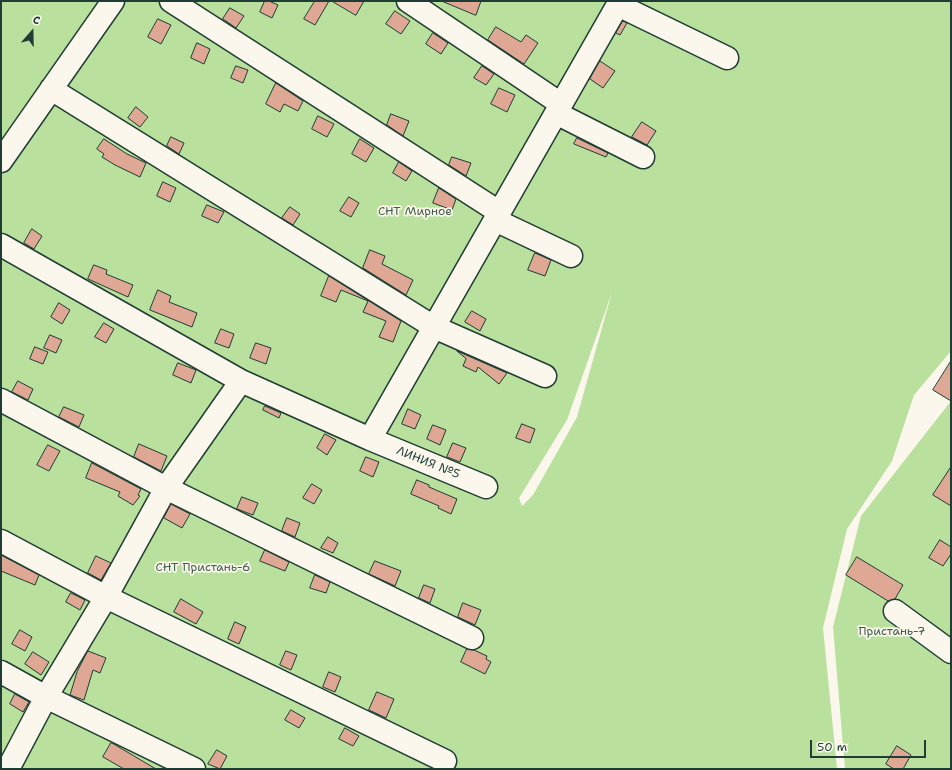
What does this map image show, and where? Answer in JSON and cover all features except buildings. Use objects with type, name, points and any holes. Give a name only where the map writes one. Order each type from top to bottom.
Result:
[{"type":"street","points":[[1,161],[113,1]]},
{"type":"street","points":[[171,1],[497,216],[571,256]]},
{"type":"street","points":[[408,1],[559,108],[643,157]]},
{"type":"street","points":[[370,439],[619,3],[727,58]]},
{"type":"street","points":[[51,89],[434,327],[545,376]]},
{"type":"street","name":"ЛИНИЯ №5","points":[[1,245],[241,381],[370,439],[486,487]]},
{"type":"street","points":[[8,769],[46,696],[106,597],[166,488],[241,381]]},
{"type":"street","points":[[1,400],[166,488],[472,638]]},
{"type":"street","points":[[1,541],[106,597],[445,761]]},
{"type":"street","points":[[895,611],[951,652]]},
{"type":"street","points":[[1,672],[46,696],[194,769]]},
{"type":"green space","points":[[1,1],[951,1],[951,351],[914,395],[892,461],[847,529],[823,628],[837,769],[1,769]],"holes":[[[612,292],[577,417],[533,495],[522,506],[519,498],[567,420]]]},
{"type":"green space","name":"Пристань-7","points":[[951,401],[951,769],[845,769],[833,627],[861,516]]},
{"type":"park label","name":"СНТ Мирное","points":[[415,212]]},
{"type":"park label","name":"СНТ Пристань-6","points":[[203,568]]}]
